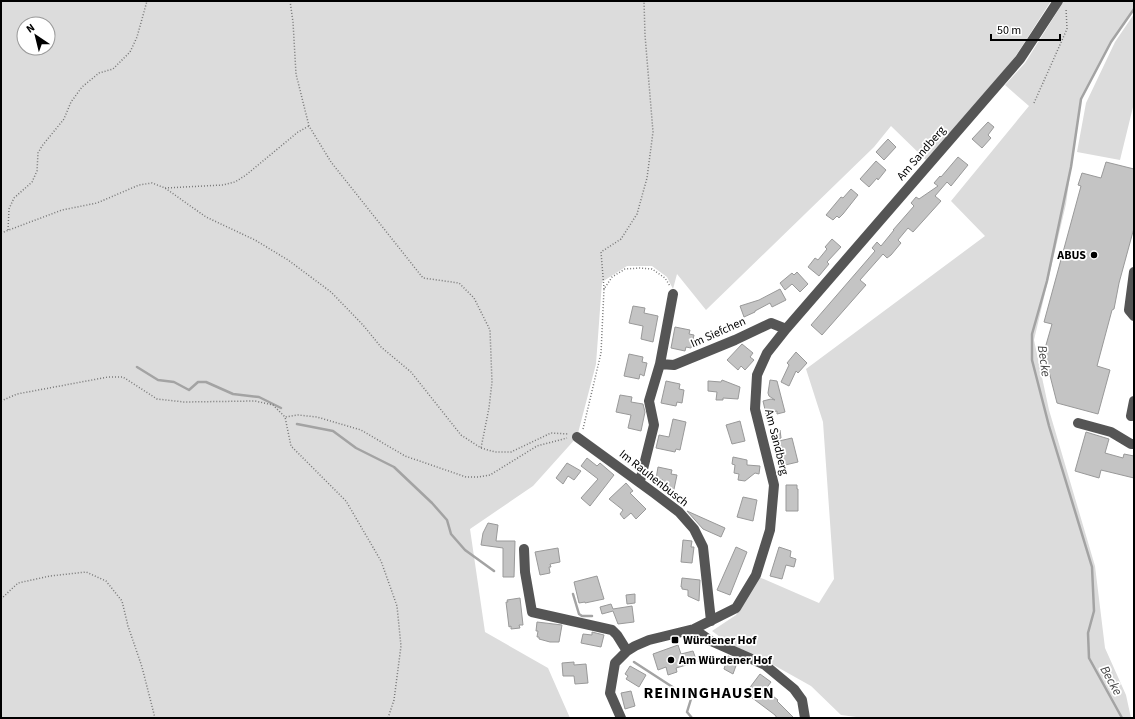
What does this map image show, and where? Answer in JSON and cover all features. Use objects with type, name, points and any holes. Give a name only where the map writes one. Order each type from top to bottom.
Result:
[{"type":"street","name":"Am Sandberg","points":[[620,718],[610,693],[615,663],[627,651],[635,646],[649,640],[694,629],[736,608],[756,575],[770,530],[774,485],[755,409],[757,375],[767,353],[786,329],[1020,59],[1062,4]]},
{"type":"street","points":[[1134,279],[1132,303],[1129,310],[1134,316]]},
{"type":"street","points":[[640,482],[654,425],[649,401],[660,364],[673,294]]},
{"type":"street","name":"Im Siefchen","points":[[660,364],[674,365],[728,343],[771,323],[786,329]]},
{"type":"street","points":[[1131,416],[1134,401]]},
{"type":"street","points":[[1078,423],[1112,432],[1132,444]]},
{"type":"street","name":"Im Rauhenbusch","points":[[579,438],[679,512],[694,529],[703,547],[711,621]]},
{"type":"street","points":[[524,549],[525,572],[532,612],[612,630],[627,651]]},
{"type":"street","points":[[694,629],[711,640],[765,665],[794,689],[802,700],[806,718]]},
{"type":"path","points":[[8,230],[9,209],[14,198],[32,182],[37,171],[38,153],[42,146],[64,119],[71,102],[82,87],[99,73],[113,69],[130,52],[137,37],[147,1]]},
{"type":"path","points":[[290,1],[293,22],[296,74],[309,126],[331,162],[423,278],[459,283],[474,298],[490,330],[492,382],[489,408],[480,448]]},
{"type":"path","points":[[579,438],[601,353],[604,289],[601,252],[621,239],[637,214],[647,178],[653,132],[645,42],[644,1]]},
{"type":"path","points":[[1034,103],[1067,29],[1062,4]]},
{"type":"path","points":[[165,188],[223,185],[235,182],[246,175],[298,132],[309,126]]},
{"type":"path","points":[[1,233],[62,210],[97,203],[139,185],[152,183],[165,188],[206,217],[255,240],[281,256],[331,292],[363,325],[381,347],[411,372],[461,435],[480,448],[495,452],[510,452],[551,433],[567,433],[579,438]]},
{"type":"path","points":[[604,289],[612,277],[625,269],[640,268],[652,269],[665,278],[673,294]]},
{"type":"path","points":[[1,401],[17,394],[108,376],[123,377],[157,399],[184,402],[255,401],[273,406],[285,417],[291,446],[346,501],[381,562],[397,606],[400,646],[394,700],[388,718]]},
{"type":"path","points":[[285,417],[298,415],[317,417],[361,430],[405,456],[466,477],[490,475],[537,446],[560,439],[579,438]]},
{"type":"path","points":[[1,599],[18,583],[50,576],[86,572],[106,581],[122,601],[155,718]]},
{"type":"shaded area","points":[[1,1],[1051,1],[1015,57],[927,161],[891,126],[874,147],[706,310],[677,274],[673,289],[667,277],[652,266],[627,266],[602,282],[596,364],[577,437],[533,486],[470,529],[485,632],[548,668],[570,718],[1,718]]},
{"type":"shaded area","points":[[1064,1],[1134,1],[1134,8],[1111,41],[1080,102],[1066,204],[1034,340],[1049,410],[1095,566],[1105,648],[1126,695],[1131,718],[864,718],[841,715],[811,686],[770,663],[731,645],[712,631],[736,615],[759,577],[819,603],[834,579],[823,422],[806,369],[985,236],[951,201],[1029,106],[1005,85],[1025,63]]},
{"type":"shaded area","points":[[1134,14],[1134,103],[1120,160],[1077,152],[1086,103],[1115,42]]},
{"type":"building","points":[[988,122],[994,127],[988,135],[991,138],[982,148],[972,139]]},
{"type":"building","points":[[888,139],[896,147],[884,160],[876,152]]},
{"type":"building","points":[[958,157],[968,165],[951,186],[947,182],[935,196],[941,201],[913,232],[908,228],[898,240],[901,243],[891,255],[887,258],[883,254],[860,280],[866,285],[822,335],[811,325],[875,251],[872,248],[877,242],[881,246],[914,206],[911,203],[916,197],[919,199],[938,186],[934,183]]},
{"type":"building","points":[[876,161],[886,170],[878,180],[877,178],[869,187],[860,179]]},
{"type":"building","name":"ABUS","points":[[1106,162],[1134,169],[1134,228],[1119,283],[1114,309],[1112,310],[1097,366],[1110,370],[1098,414],[1057,403],[1044,352],[1052,324],[1044,322],[1081,186],[1078,185],[1082,173],[1101,178]]},
{"type":"building","points":[[851,189],[858,195],[843,214],[839,218],[837,216],[833,220],[826,215],[841,197],[843,198]]},
{"type":"building","points":[[832,239],[841,247],[827,262],[829,264],[819,276],[808,267],[815,258],[818,260],[827,249],[825,247]]},
{"type":"building","points":[[797,272],[808,284],[800,292],[792,284],[785,290],[780,283],[792,273],[794,275]]},
{"type":"building","points":[[780,289],[786,300],[772,307],[770,303],[744,317],[740,306],[759,300]]},
{"type":"building","points":[[633,306],[645,308],[644,313],[658,316],[653,342],[641,339],[643,326],[629,323]]},
{"type":"building","points":[[675,327],[690,330],[689,334],[694,335],[691,348],[686,347],[685,351],[671,348]]},
{"type":"building","points":[[742,344],[753,353],[750,357],[754,360],[745,370],[741,366],[738,370],[727,360]]},
{"type":"building","points":[[796,352],[807,363],[798,373],[796,371],[789,386],[781,382],[789,365],[787,363]]},
{"type":"building","points":[[629,354],[643,357],[642,362],[647,363],[644,376],[640,374],[639,379],[624,376]]},
{"type":"building","points":[[722,380],[740,387],[738,399],[723,398],[723,400],[716,400],[717,392],[708,391],[708,381],[721,382]]},
{"type":"building","points":[[770,380],[777,381],[785,412],[777,414],[777,411],[766,414],[763,401],[771,399],[775,400],[769,396],[768,393]]},
{"type":"building","points":[[666,381],[680,384],[679,389],[684,390],[682,403],[677,402],[676,406],[661,403]]},
{"type":"building","points":[[620,395],[632,397],[631,402],[643,404],[645,412],[641,431],[628,428],[631,415],[616,412]]},
{"type":"building","points":[[673,419],[686,422],[680,450],[676,449],[675,452],[656,448],[659,435],[669,437]]},
{"type":"building","points":[[740,421],[745,441],[732,444],[726,425]]},
{"type":"building","points":[[780,430],[781,438],[774,440],[772,432]]},
{"type":"building","points":[[1086,432],[1109,439],[1105,453],[1123,458],[1124,454],[1134,456],[1134,478],[1101,470],[1099,478],[1075,471]]},
{"type":"building","points":[[792,438],[798,462],[785,465],[779,441]]},
{"type":"building","points":[[733,457],[747,460],[747,465],[760,466],[759,474],[755,473],[745,481],[738,480],[739,474],[734,473],[735,465],[732,464]]},
{"type":"building","points":[[587,458],[597,466],[600,463],[614,475],[590,506],[581,498],[598,479],[581,466]]},
{"type":"building","points":[[567,463],[581,471],[574,480],[568,476],[563,484],[556,478]]},
{"type":"building","points":[[658,467],[672,470],[671,474],[677,475],[673,494],[661,490],[663,480],[656,479]]},
{"type":"building","points":[[626,483],[633,491],[630,493],[646,509],[636,519],[631,513],[624,519],[620,514],[623,510],[609,499]]},
{"type":"building","points":[[786,485],[797,485],[798,511],[786,511]]},
{"type":"building","points":[[743,497],[757,500],[753,521],[737,517]]},
{"type":"building","points":[[687,511],[725,528],[721,537],[703,529]]},
{"type":"building","points":[[488,523],[498,525],[496,541],[515,541],[514,577],[503,577],[503,548],[481,545],[483,533]]},
{"type":"building","points":[[683,540],[692,541],[691,547],[694,547],[692,563],[681,562]]},
{"type":"building","points":[[736,547],[747,552],[730,595],[717,590]]},
{"type":"building","points":[[779,547],[791,551],[790,557],[796,559],[794,567],[786,565],[782,579],[770,576]]},
{"type":"building","points":[[558,548],[560,562],[550,564],[550,573],[540,575],[535,552]]},
{"type":"building","points":[[597,576],[604,599],[579,603],[574,582]]},
{"type":"building","points":[[682,578],[700,580],[699,601],[688,596],[688,590],[682,589]]},
{"type":"building","points":[[635,594],[635,603],[627,604],[626,595]]},
{"type":"building","points":[[520,598],[523,625],[519,625],[520,628],[511,629],[511,626],[509,627],[506,602],[508,602],[507,600]]},
{"type":"building","points":[[611,604],[613,609],[632,606],[634,622],[618,624],[613,611],[602,614],[600,607]]},
{"type":"building","points":[[537,622],[562,625],[559,642],[550,642],[539,639],[539,637],[537,637],[538,631],[536,631]]},
{"type":"building","points":[[592,632],[604,635],[601,647],[581,643],[583,634],[592,635]]},
{"type":"building","points":[[678,645],[681,654],[693,651],[697,662],[676,668],[677,672],[668,675],[666,667],[658,670],[653,654]]},
{"type":"building","points":[[728,656],[738,660],[733,674],[724,669]]},
{"type":"building","points":[[574,662],[574,665],[586,664],[588,683],[575,684],[574,676],[563,676],[562,663]]},
{"type":"building","points":[[630,666],[646,675],[639,687],[626,679],[628,676],[625,674]]},
{"type":"building","points":[[760,674],[771,682],[765,690],[778,700],[777,701],[794,718],[777,718],[751,697],[745,697],[748,690]]},
{"type":"building","points":[[631,691],[635,706],[625,709],[621,693]]},
{"type":"waterway","name":"Becke","points":[[1122,718],[1089,658],[1088,633],[1094,611],[1092,567],[1049,426],[1032,360],[1032,334],[1047,281],[1071,167],[1081,99],[1111,42],[1134,9]]},
{"type":"waterway","points":[[137,367],[158,380],[174,382],[189,390],[198,382],[206,382],[233,394],[259,397],[281,408]]},
{"type":"waterway","points":[[297,424],[333,431],[356,448],[394,467],[432,503],[447,520],[451,534],[465,550],[494,571]]},
{"type":"waterway","points":[[573,594],[579,614],[582,616],[592,616]]},
{"type":"waterway","points":[[634,662],[691,699],[687,712],[692,718]]},
{"type":"place","name":"ABUS","points":[[1094,255]]},
{"type":"place","name":"Würdener Hof","points":[[675,640]]},
{"type":"place","name":"Am Würdener Hof","points":[[671,660]]},
{"type":"district","name":"REININGHAUSEN","points":[[709,692]]}]
